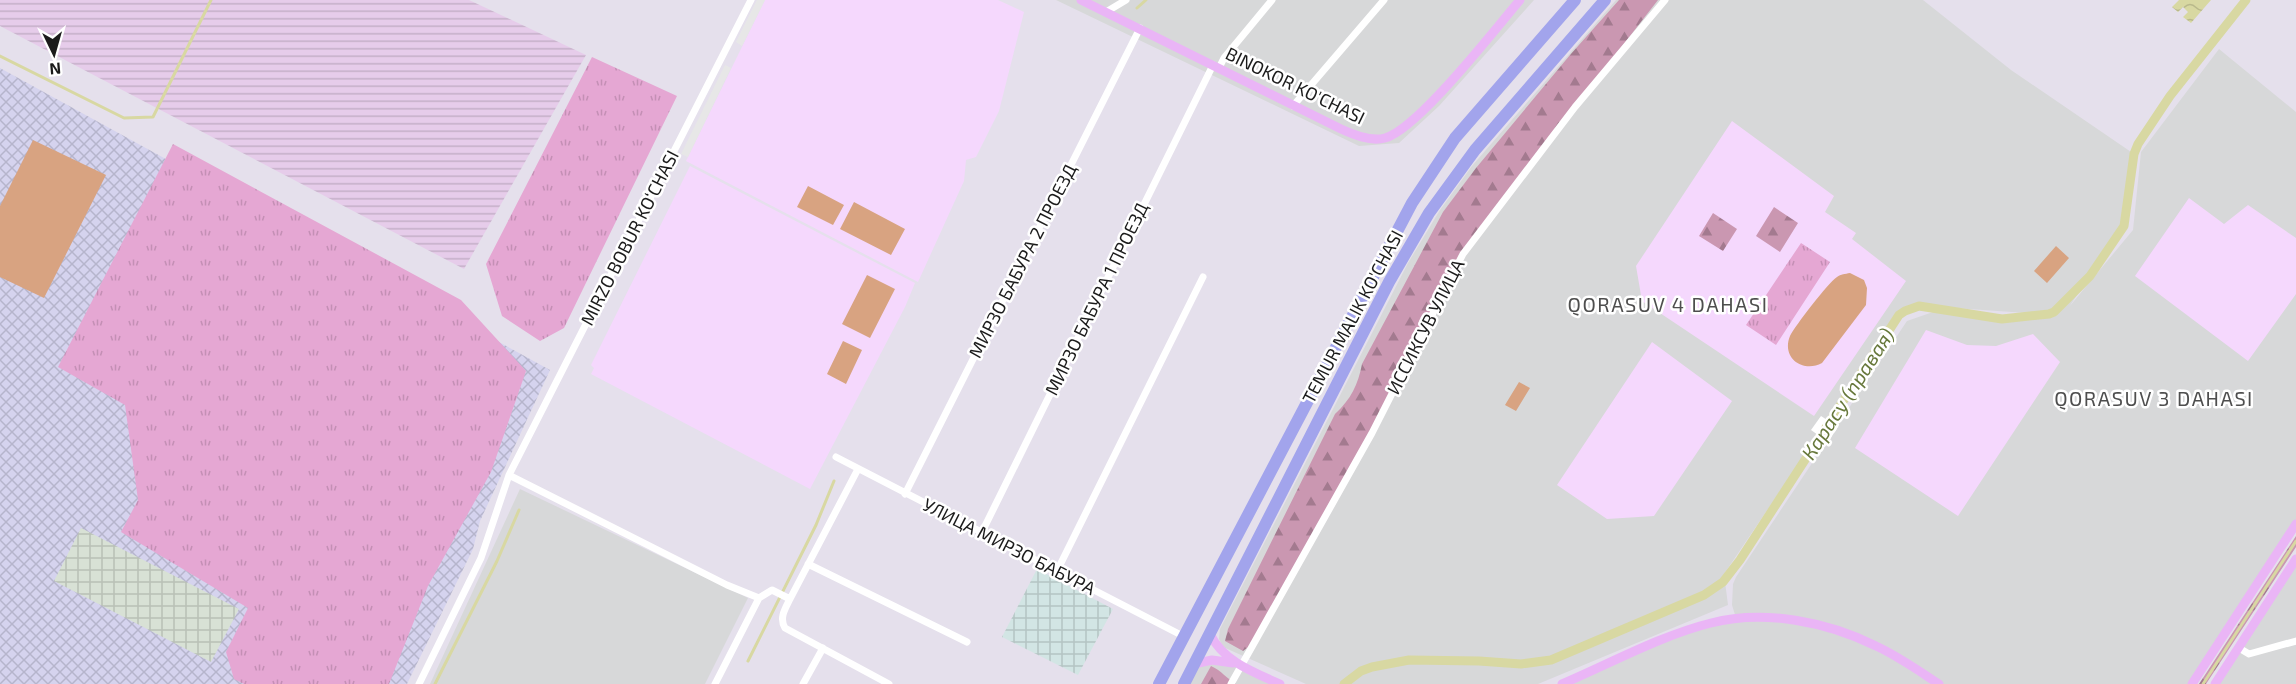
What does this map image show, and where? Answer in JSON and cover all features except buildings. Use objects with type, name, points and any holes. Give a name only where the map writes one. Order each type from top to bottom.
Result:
[{"type":"highway","name":"TEMUR MALIK KO'CHASI","points":[[1159,684],[1387,247],[1417,195],[1455,138],[1575,0]]},
{"type":"highway","name":"TEMUR MALIK KO'CHASI","points":[[1184,684],[1389,282],[1429,213],[1475,150],[1605,0]]},
{"type":"main road","name":"BINOKOR KO'CHASI","points":[[1081,0],[1357,135],[1378,139],[1390,136],[1412,122],[1521,0]]},
{"type":"main road","points":[[2192,684],[2296,524]]},
{"type":"main road","points":[[2215,684],[2296,559]]},
{"type":"main road","points":[[1562,684],[1688,629],[1713,622],[1748,618],[1799,621],[1852,636],[1878,646],[1939,684]]},
{"type":"main road","points":[[1210,634],[1218,648],[1242,666],[1280,684]]},
{"type":"main road","points":[[1194,664],[1218,661],[1242,666]]},
{"type":"street","name":"MIRZO BOBUR KO‘CHASI","points":[[419,684],[481,558],[509,475],[751,0]]},
{"type":"street","name":"МИРЗО БАБУРА 1 ПРОЕЗД","points":[[982,532],[1216,66],[1272,0]]},
{"type":"street","points":[[1293,105],[1384,0]]},
{"type":"street","name":"ИССИКСУВ УЛИЦА","points":[[1231,684],[1372,433],[1463,254],[1575,107],[1665,0]]},
{"type":"street","points":[[1106,12],[1122,1]]},
{"type":"street","name":"МИРЗО БАБУРА 2 ПРОЕЗД","points":[[905,494],[1140,28]]},
{"type":"street","points":[[1057,572],[1203,277]]},
{"type":"street","name":"УЛИЦА МИРЗО БАБУРА","points":[[836,457],[1183,636]]},
{"type":"street","points":[[858,469],[790,599],[782,617],[783,625],[888,684]]},
{"type":"street","points":[[509,475],[727,585],[759,598]]},
{"type":"street","points":[[808,564],[967,642]]},
{"type":"street","points":[[715,684],[759,598],[772,590],[790,599]]},
{"type":"street","points":[[2239,648],[2249,654],[2296,641]]},
{"type":"street","points":[[803,684],[823,648]]},
{"type":"shaded area","points":[[0,0],[469,0],[586,55],[464,269],[0,26]]},
{"type":"shaded area","points":[[757,0],[765,0],[742,46],[736,42]]},
{"type":"shaded area","points":[[765,0],[998,0],[1024,12],[999,111],[976,157],[966,160],[964,181],[918,282],[686,161]]},
{"type":"shaded area","points":[[1056,0],[1534,0],[1439,106],[1399,143],[1359,146]]},
{"type":"shaded area","name":"QORASUV 4 DAHASI","points":[[1616,0],[1923,0],[2011,70],[2134,154],[2124,226],[2069,307],[2133,230],[2141,152],[2219,49],[2296,112],[2296,524],[2192,684],[1562,684],[1688,629],[1736,618],[1732,605],[1733,584],[1736,577],[1907,321],[1933,312],[2002,321],[2058,315],[1925,306],[1912,308],[1899,315],[1724,574],[1728,605],[1538,684],[1306,684],[1223,647],[1219,639],[1220,629],[1408,263],[1440,210],[1472,166]]},
{"type":"shaded area","points":[[725,65],[731,68],[688,157],[681,154]]},
{"type":"shaded area","points":[[0,68],[550,370],[480,521],[473,549],[407,684],[0,684]]},
{"type":"shaded area","points":[[1732,121],[1834,196],[1825,212],[1856,233],[1852,239],[1906,281],[1814,416],[1642,301],[1636,266]]},
{"type":"shaded area","points":[[33,140],[106,175],[44,298],[0,277],[0,206]]},
{"type":"shaded area","points":[[690,166],[915,283],[905,307],[810,489],[591,374],[594,368],[591,365]]},
{"type":"shaded area","points":[[808,186],[844,205],[833,225],[797,207]]},
{"type":"shaded area","points":[[2189,198],[2224,224],[2248,205],[2296,238],[2296,294],[2248,361],[2135,276]]},
{"type":"shaded area","points":[[854,202],[905,229],[891,255],[840,229]]},
{"type":"shaded area","points":[[2056,246],[2069,258],[2047,283],[2034,271]]},
{"type":"shaded area","points":[[1850,273],[1864,280],[1867,288],[1866,305],[1822,363],[1815,366],[1801,365],[1791,357],[1788,344],[1790,336],[1833,281],[1840,275]]},
{"type":"shaded area","points":[[867,275],[895,289],[870,338],[842,324]]},
{"type":"shaded area","points":[[1926,330],[1967,345],[1996,346],[2033,334],[2060,362],[1958,516],[1855,448]]},
{"type":"shaded area","points":[[843,341],[862,350],[846,384],[827,374]]},
{"type":"shaded area","points":[[1652,342],[1732,401],[1654,516],[1607,519],[1557,485]]},
{"type":"shaded area","points":[[1519,382],[1530,388],[1516,411],[1505,405]]},
{"type":"shaded area","points":[[520,489],[748,598],[705,684],[430,684]]},
{"type":"shaded area","points":[[81,528],[239,609],[211,662],[54,581]]},
{"type":"shaded area","points":[[2296,559],[2296,684],[2215,684]]},
{"type":"shaded area","points":[[1037,569],[1113,609],[1078,675],[1002,637]]},
{"type":"shaded area","points":[[1224,661],[1280,684],[1184,684],[1194,664]]},
{"type":"green space","points":[[1619,0],[1658,0],[1476,234],[1372,433],[1254,643],[1243,651],[1225,641],[1228,629],[1335,414],[1353,391],[1362,364],[1443,212],[1476,168]]},
{"type":"green space","points":[[592,57],[677,96],[564,328],[540,341],[502,316],[486,264]]},
{"type":"green space","points":[[173,144],[461,300],[526,371],[491,472],[428,586],[389,684],[244,684],[234,679],[226,652],[248,608],[121,532],[138,500],[125,405],[58,367]]},
{"type":"green space","points":[[1774,207],[1798,223],[1780,252],[1756,236]]},
{"type":"green space","points":[[1713,213],[1737,229],[1723,251],[1699,236]]},
{"type":"green space","points":[[1801,243],[1830,262],[1776,345],[1746,325]]},
{"type":"green space","points":[[2296,536],[2296,547],[2206,684],[2199,684]]},
{"type":"green space","points":[[1211,666],[1218,670],[1236,684],[1201,684]]},
{"type":"water","points":[[2179,0],[2211,0],[2191,23],[2183,17],[2188,12],[2183,7],[2178,12],[2172,7]]},
{"type":"pier","points":[[1821,416],[1838,427],[1828,442],[1811,430]]},
{"type":"waterway","points":[[0,56],[124,118],[153,117],[211,0]]},
{"type":"waterway","points":[[1137,8],[1146,0]]},
{"type":"waterway","name":"Карасу (правая)","points":[[1344,684],[1361,671],[1409,660],[1521,664],[1551,660],[1704,595],[1723,582],[1740,560],[1899,315],[1919,306],[2002,319],[2049,314],[2054,312],[2090,276],[2124,226],[2134,154],[2138,144],[2170,96],[2246,0]]},
{"type":"waterway","points":[[748,661],[816,525],[834,481]]},
{"type":"waterway","points":[[435,684],[497,561],[519,510]]},
{"type":"waterway","points":[[2203,684],[2296,541]]},
{"type":"district","name":"QORASUV 4 DAHASI","points":[[1668,305]]},
{"type":"district","name":"QORASUV 3 DAHASI","points":[[2154,399]]}]
